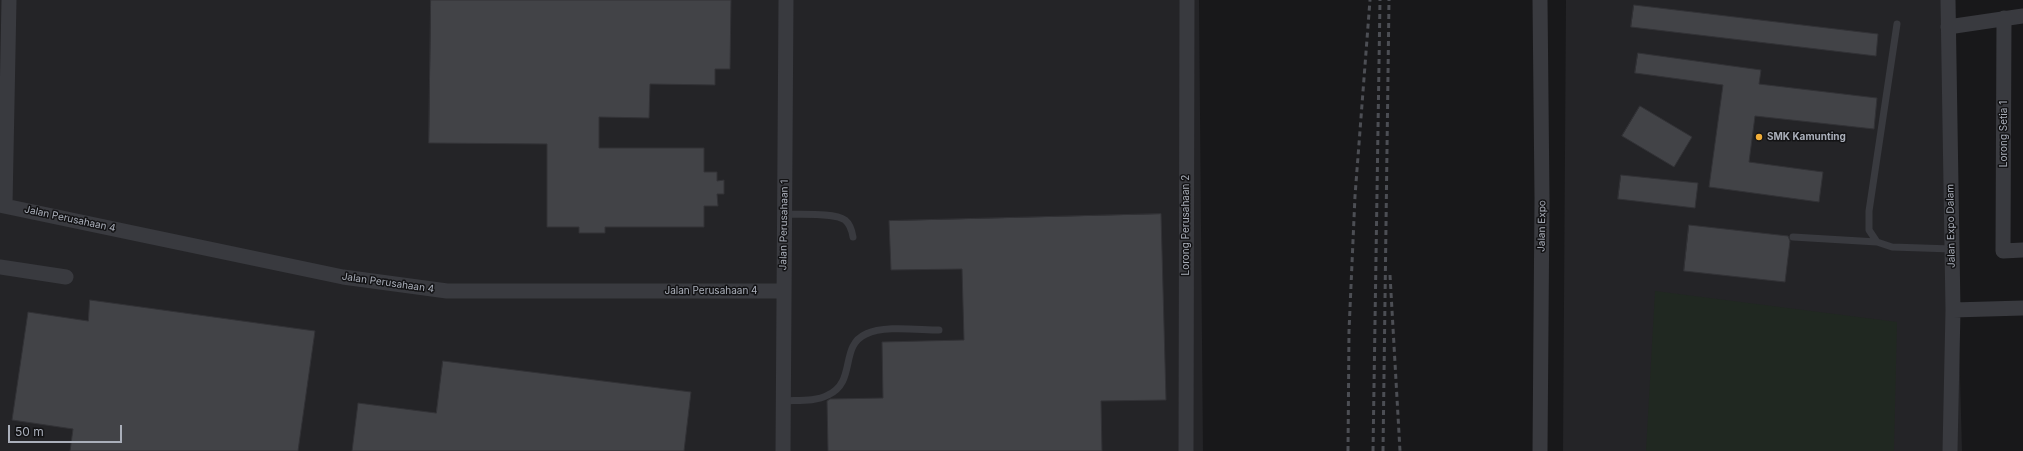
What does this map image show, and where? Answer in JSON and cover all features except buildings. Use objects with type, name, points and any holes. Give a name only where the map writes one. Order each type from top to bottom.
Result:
[{"type":"street","points":[[3,205],[9,0]]},
{"type":"street","name":"Jalan Perusahaan 1","points":[[783,451],[786,0]]},
{"type":"street","name":"Lorong Perusahaan 2","points":[[1186,451],[1187,0]]},
{"type":"street","name":"Jalan Expo","points":[[1540,0],[1542,198],[1540,451]]},
{"type":"street","name":"Jalan Expo Dalam","points":[[1948,0],[1953,310],[1950,451]]},
{"type":"street","points":[[1948,27],[2023,16]]},
{"type":"street","name":"Lorong Setia 1","points":[[2004,18],[2003,251],[2023,250]]},
{"type":"street","name":"Jalan Perusahaan 4","points":[[3,205],[343,277],[448,291],[783,291]]},
{"type":"street","points":[[0,267],[66,277]]},
{"type":"street","points":[[1953,310],[2023,308]]},
{"type":"lane","points":[[1877,242],[1869,230],[1870,211],[1897,24]]},
{"type":"lane","points":[[784,214],[835,216],[845,220],[851,228],[853,237]]},
{"type":"lane","points":[[1793,237],[1877,242],[1892,247],[1952,249]]},
{"type":"lane","points":[[783,402],[814,399],[828,395],[842,386],[847,369],[849,353],[855,341],[866,333],[883,330],[939,330]]},
{"type":"shaded area","points":[[0,0],[1199,0],[1203,451],[0,451]]},
{"type":"shaded area","name":"SMK Kamunting","points":[[1566,0],[1950,0],[1962,451],[1563,451]]},
{"type":"shaded area","points":[[1655,291],[1897,322],[1894,451],[1646,451]]},
{"type":"railway","points":[[1348,451],[1349,331],[1355,196],[1370,0]]},
{"type":"railway","points":[[1373,451],[1380,0]]},
{"type":"railway","points":[[1383,451],[1389,0]]},
{"type":"railway","points":[[1390,275],[1400,451]]},
{"type":"place","name":"SMK Kamunting","points":[[1759,137]]}]
